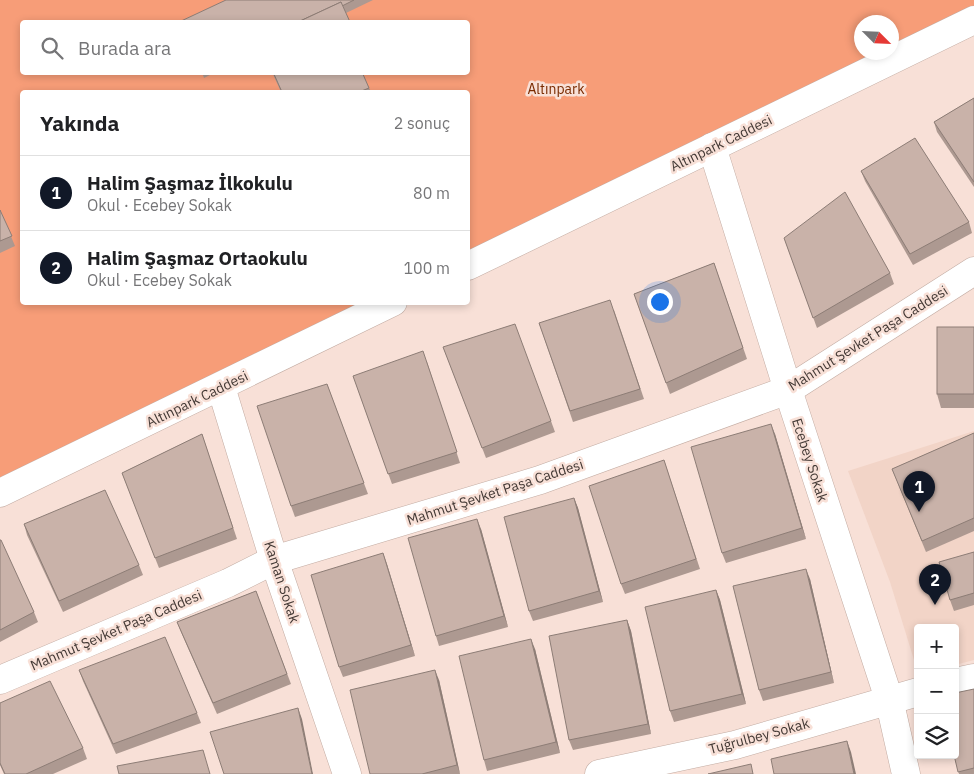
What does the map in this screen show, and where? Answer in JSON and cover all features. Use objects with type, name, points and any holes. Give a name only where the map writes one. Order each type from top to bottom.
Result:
[{"type":"street","name":"Altınpark Caddesi","points":[[470,265],[974,20]]},
{"type":"street","name":"Ecebey Sokak","points":[[712,147],[788,390],[889,699],[906,774]]},
{"type":"street","name":"Mahmut Şevket Paşa Caddesi","points":[[0,680],[228,583],[274,560],[540,480],[788,390],[974,271]]},
{"type":"street","name":"Altınpark Caddesi","points":[[0,494],[387,305]]},
{"type":"street","name":"Kaman Sokak","points":[[221,387],[274,560],[347,774]]},
{"type":"street","points":[[959,681],[974,678]]},
{"type":"street","name":"Tuğrulbey Sokak","points":[[599,774],[735,745],[914,693]]},
{"type":"shaded area","points":[[974,431],[974,660],[959,664],[959,624],[914,624],[914,660],[890,582],[848,471]]},
{"type":"green space","name":"Altınpark","points":[[0,0],[974,0],[974,20],[899,56],[899,15],[854,15],[854,60],[892,60],[470,265],[470,90],[20,90],[20,305],[389,305],[0,493]]},
{"type":"building","points":[[226,0],[354,0],[342,6],[341,2],[302,20],[183,20]]},
{"type":"building","points":[[341,2],[349,20],[302,20]]},
{"type":"building","points":[[274,75],[363,75],[369,88],[364,90],[281,90]]},
{"type":"building","points":[[974,98],[974,182],[934,122]]},
{"type":"building","points":[[915,138],[969,222],[910,254],[861,171]]},
{"type":"building","points":[[845,192],[890,273],[813,318],[784,238]]},
{"type":"building","points":[[0,210],[12,236],[0,241]]},
{"type":"building","points":[[714,263],[743,348],[666,383],[634,294]]},
{"type":"building","points":[[610,300],[640,389],[570,411],[539,323]]},
{"type":"building","points":[[515,324],[551,421],[482,448],[443,347]]},
{"type":"building","points":[[937,327],[974,327],[974,394],[937,394]]},
{"type":"building","points":[[423,351],[457,452],[388,474],[353,376]]},
{"type":"building","points":[[327,384],[364,483],[291,506],[257,406]]},
{"type":"building","points":[[771,424],[802,528],[722,553],[691,447]]},
{"type":"building","points":[[974,433],[974,518],[922,541],[892,469]]},
{"type":"building","points":[[202,434],[233,528],[155,558],[122,473]]},
{"type":"building","points":[[664,460],[696,559],[621,584],[589,486]]},
{"type":"building","points":[[105,490],[139,565],[59,601],[24,524]]},
{"type":"building","points":[[574,498],[599,591],[529,611],[504,517]]},
{"type":"building","points":[[477,519],[504,616],[436,636],[408,538]]},
{"type":"building","points":[[0,540],[34,612],[0,630]]},
{"type":"building","points":[[974,552],[974,593],[950,600],[939,562]]},
{"type":"building","points":[[383,553],[411,645],[339,667],[311,575]]},
{"type":"building","points":[[806,569],[831,672],[759,690],[733,586]]},
{"type":"building","points":[[716,590],[742,694],[670,711],[645,607]]},
{"type":"building","points":[[256,591],[287,674],[213,703],[177,622]]},
{"type":"building","points":[[627,620],[648,724],[569,740],[549,636]]},
{"type":"building","points":[[165,637],[197,713],[113,744],[79,670]]},
{"type":"building","points":[[531,639],[556,742],[484,760],[459,656]]},
{"type":"building","points":[[435,670],[457,765],[422,774],[370,774],[350,690]]},
{"type":"building","points":[[50,681],[83,748],[26,774],[5,774],[0,763],[0,703]]},
{"type":"building","points":[[974,689],[974,768],[958,772],[955,759],[959,759],[959,692]]},
{"type":"building","points":[[298,708],[312,774],[224,774],[210,732]]},
{"type":"building","points":[[847,741],[854,774],[774,774],[771,759]]},
{"type":"building","points":[[203,750],[210,774],[119,774],[117,766]]},
{"type":"building","points":[[751,764],[753,774],[708,774]]},
{"type":"place","name":"Halim Şaşmaz İlkokulu","points":[[919,512]]},
{"type":"place","name":"Halim Şaşmaz Ortaokulu","points":[[935,605]]}]
